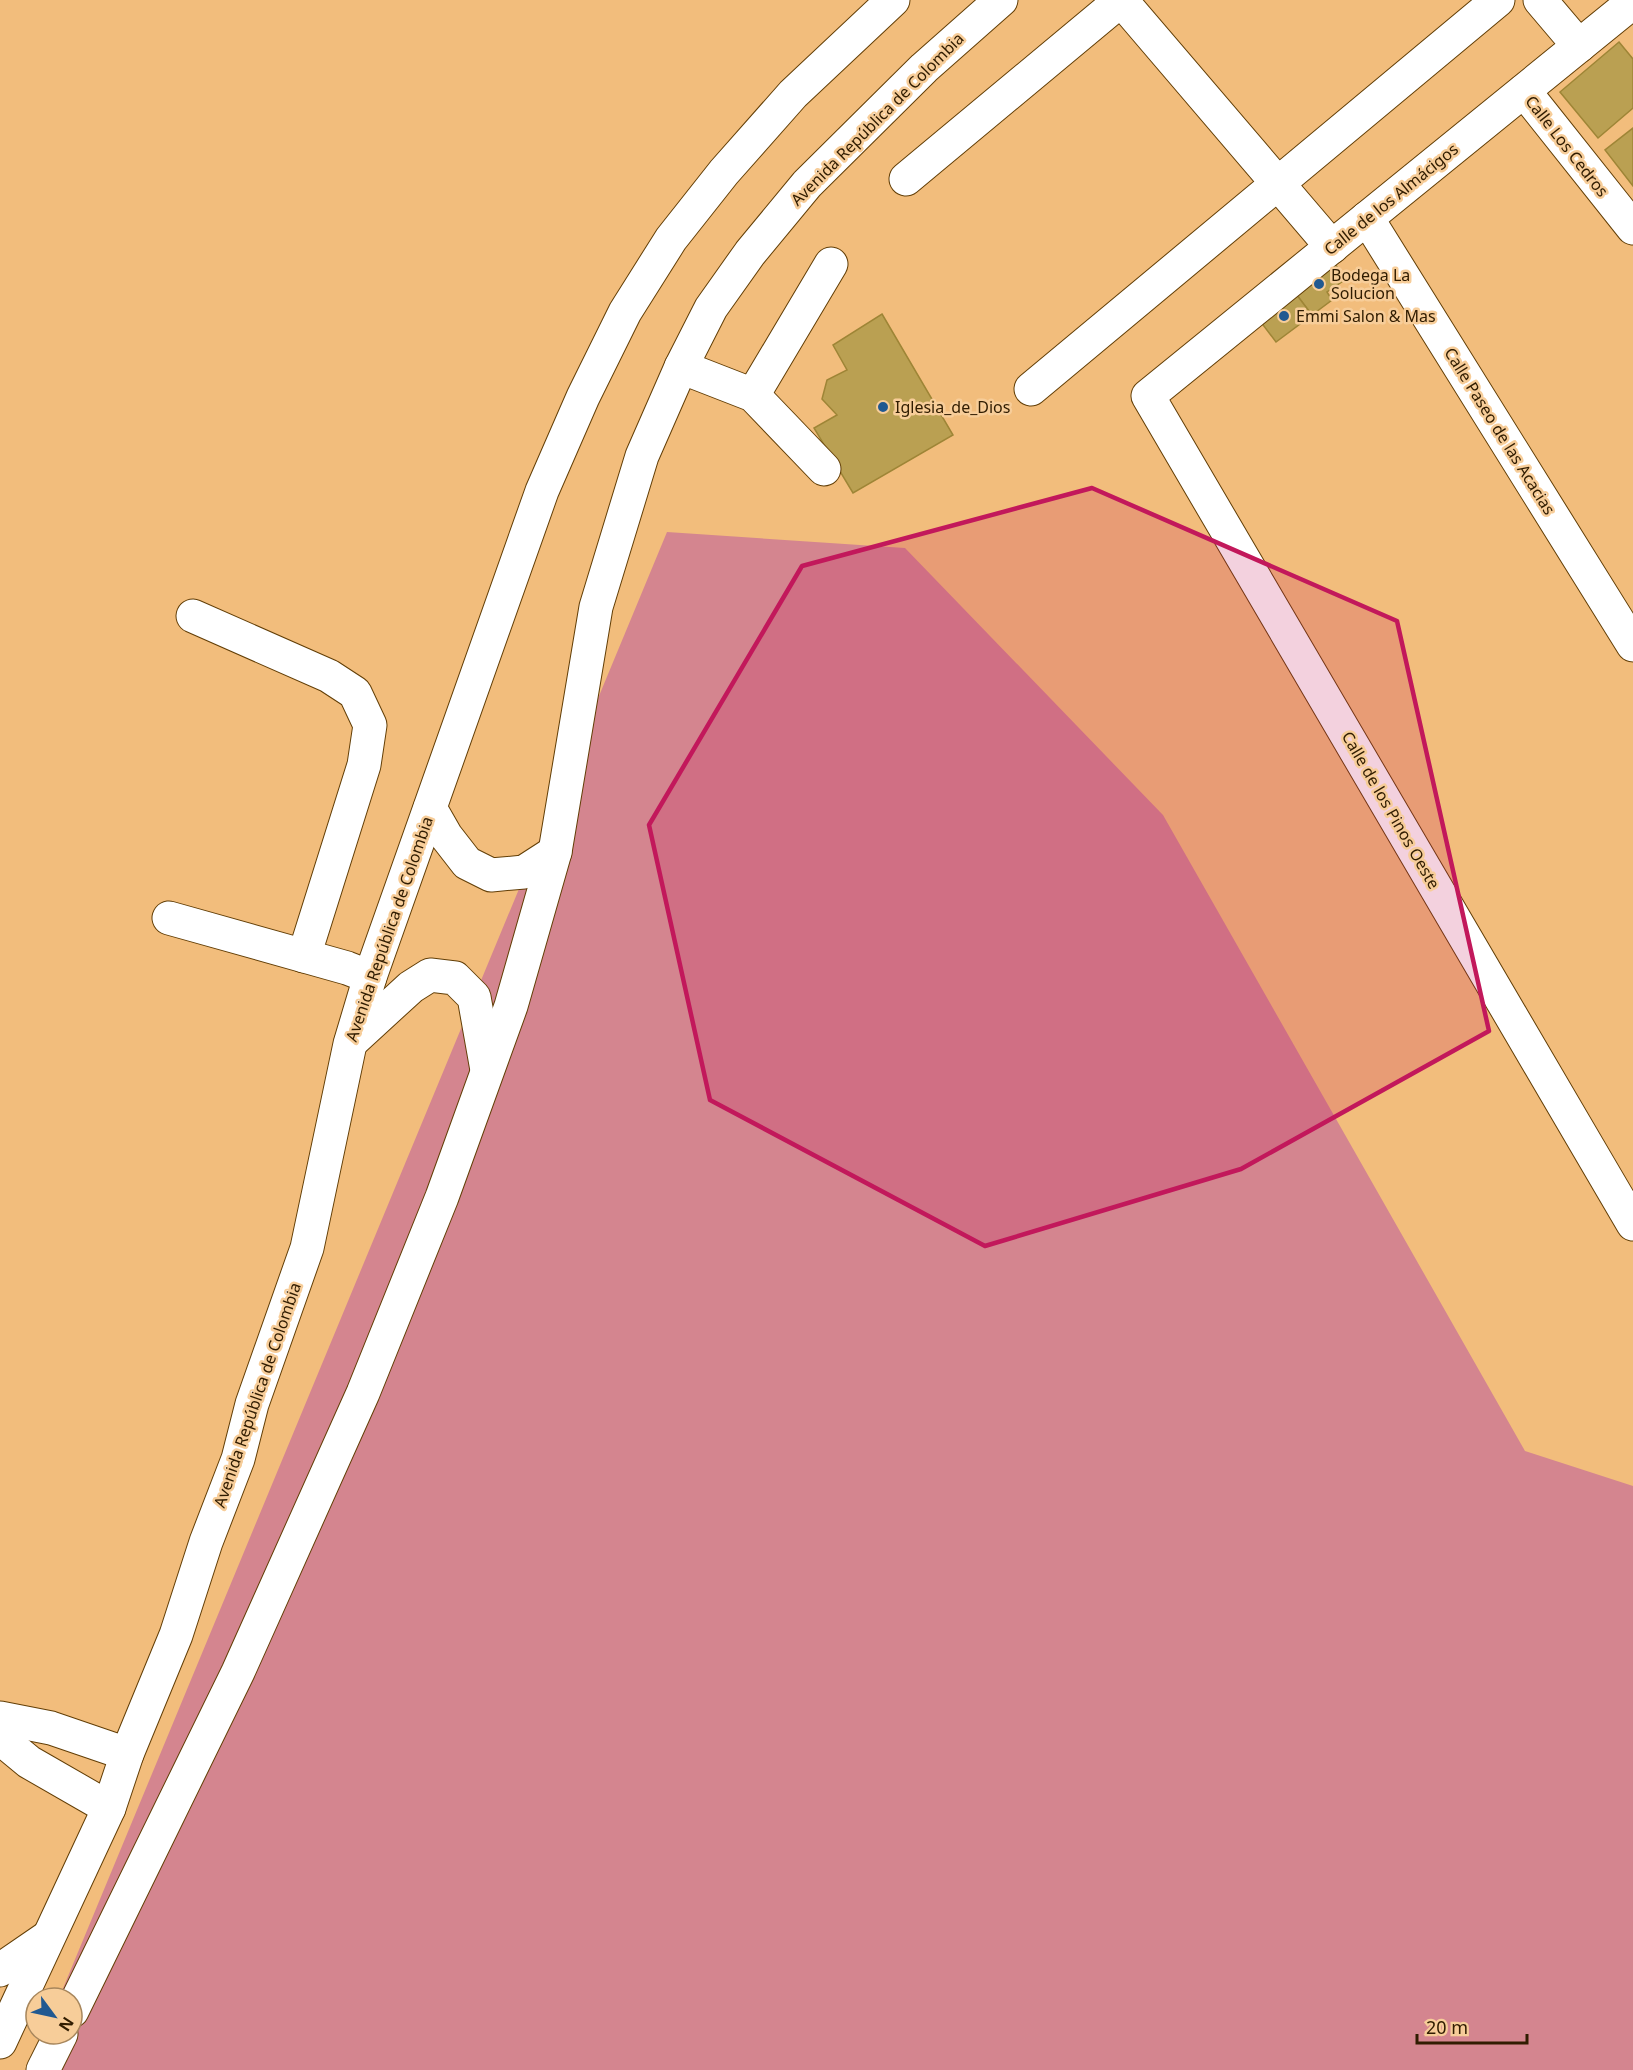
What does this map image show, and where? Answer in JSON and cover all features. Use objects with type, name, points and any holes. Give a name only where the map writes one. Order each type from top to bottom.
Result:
[{"type":"main road","name":"Avenida República de Colombia","points":[[0,2042],[109,1808],[176,1635],[206,1542],[238,1459],[252,1404],[307,1248],[350,1044],[370,977],[542,490],[583,396],[625,312],[671,239],[724,172],[793,93],[893,0]]},
{"type":"main road","name":"Avenida República de Colombia","points":[[84,1986],[238,1672],[363,1393],[442,1197],[511,1006],[555,852],[596,607],[642,456],[681,367],[711,308],[750,253],[807,184],[924,68],[1001,0]]},
{"type":"main road","points":[[906,179],[1121,0],[1332,247]]},
{"type":"main road","points":[[1031,389],[1498,0]]},
{"type":"main road","points":[[1540,0],[1579,46]]},
{"type":"main road","name":"Calle de los Almácigos","points":[[1148,396],[1633,2]]},
{"type":"main road","name":"Calle Los Cedros","points":[[1524,91],[1633,228]]},
{"type":"main road","name":"Calle Paseo de las Acacias","points":[[1367,218],[1633,645]]},
{"type":"main road","points":[[753,394],[831,264]]},
{"type":"main road","points":[[681,367],[753,394],[824,469]]},
{"type":"main road","name":"Calle de los Pinos Oeste","points":[[1148,396],[1633,1224]]},
{"type":"main road","points":[[193,616],[329,676],[355,693],[370,725],[364,765],[304,956]]},
{"type":"main road","points":[[430,808],[446,836],[467,863],[491,875],[524,872],[555,852]]},
{"type":"main road","points":[[169,918],[347,968],[370,977]]},
{"type":"main road","points":[[350,1044],[411,987],[430,975],[455,978],[474,997],[487,1072]]},
{"type":"main road","points":[[0,1718],[51,1728],[128,1754]]},
{"type":"main road","points":[[0,1738],[29,1762],[109,1808]]},
{"type":"main road","points":[[0,1970],[49,1936]]},
{"type":"main road","points":[[43,2070],[55,2046]]},
{"type":"highlighted area","points":[[1092,488],[1397,621],[1489,1031],[1241,1169],[985,1246],[710,1100],[649,825],[802,566]]},
{"type":"shaded area","points":[[667,532],[905,548],[1163,815],[1525,1451],[1633,1486],[1633,2070],[29,2070],[58,2046],[84,2046],[84,1986],[64,1986]]},
{"type":"building","points":[[1619,42],[1633,59],[1633,108],[1598,138],[1560,92]]},
{"type":"building","points":[[1633,128],[1633,186],[1605,150]]},
{"type":"building","name":"Bodega La Solucion","points":[[1332,260],[1346,279],[1327,292],[1332,300],[1312,315],[1293,290]]},
{"type":"building","name":"Emmi Salon & Mas","points":[[1293,290],[1312,315],[1276,342],[1257,317]]},
{"type":"building","name":"Iglesia_de_Dios","points":[[882,314],[953,435],[853,493],[814,428],[837,415],[822,399],[827,380],[847,370],[833,345]]},
{"type":"place","name":"Bodega La Solucion","points":[[1319,284]]},
{"type":"place","name":"Emmi Salon & Mas","points":[[1284,316]]},
{"type":"place","name":"Iglesia_de_Dios","points":[[883,407]]}]
